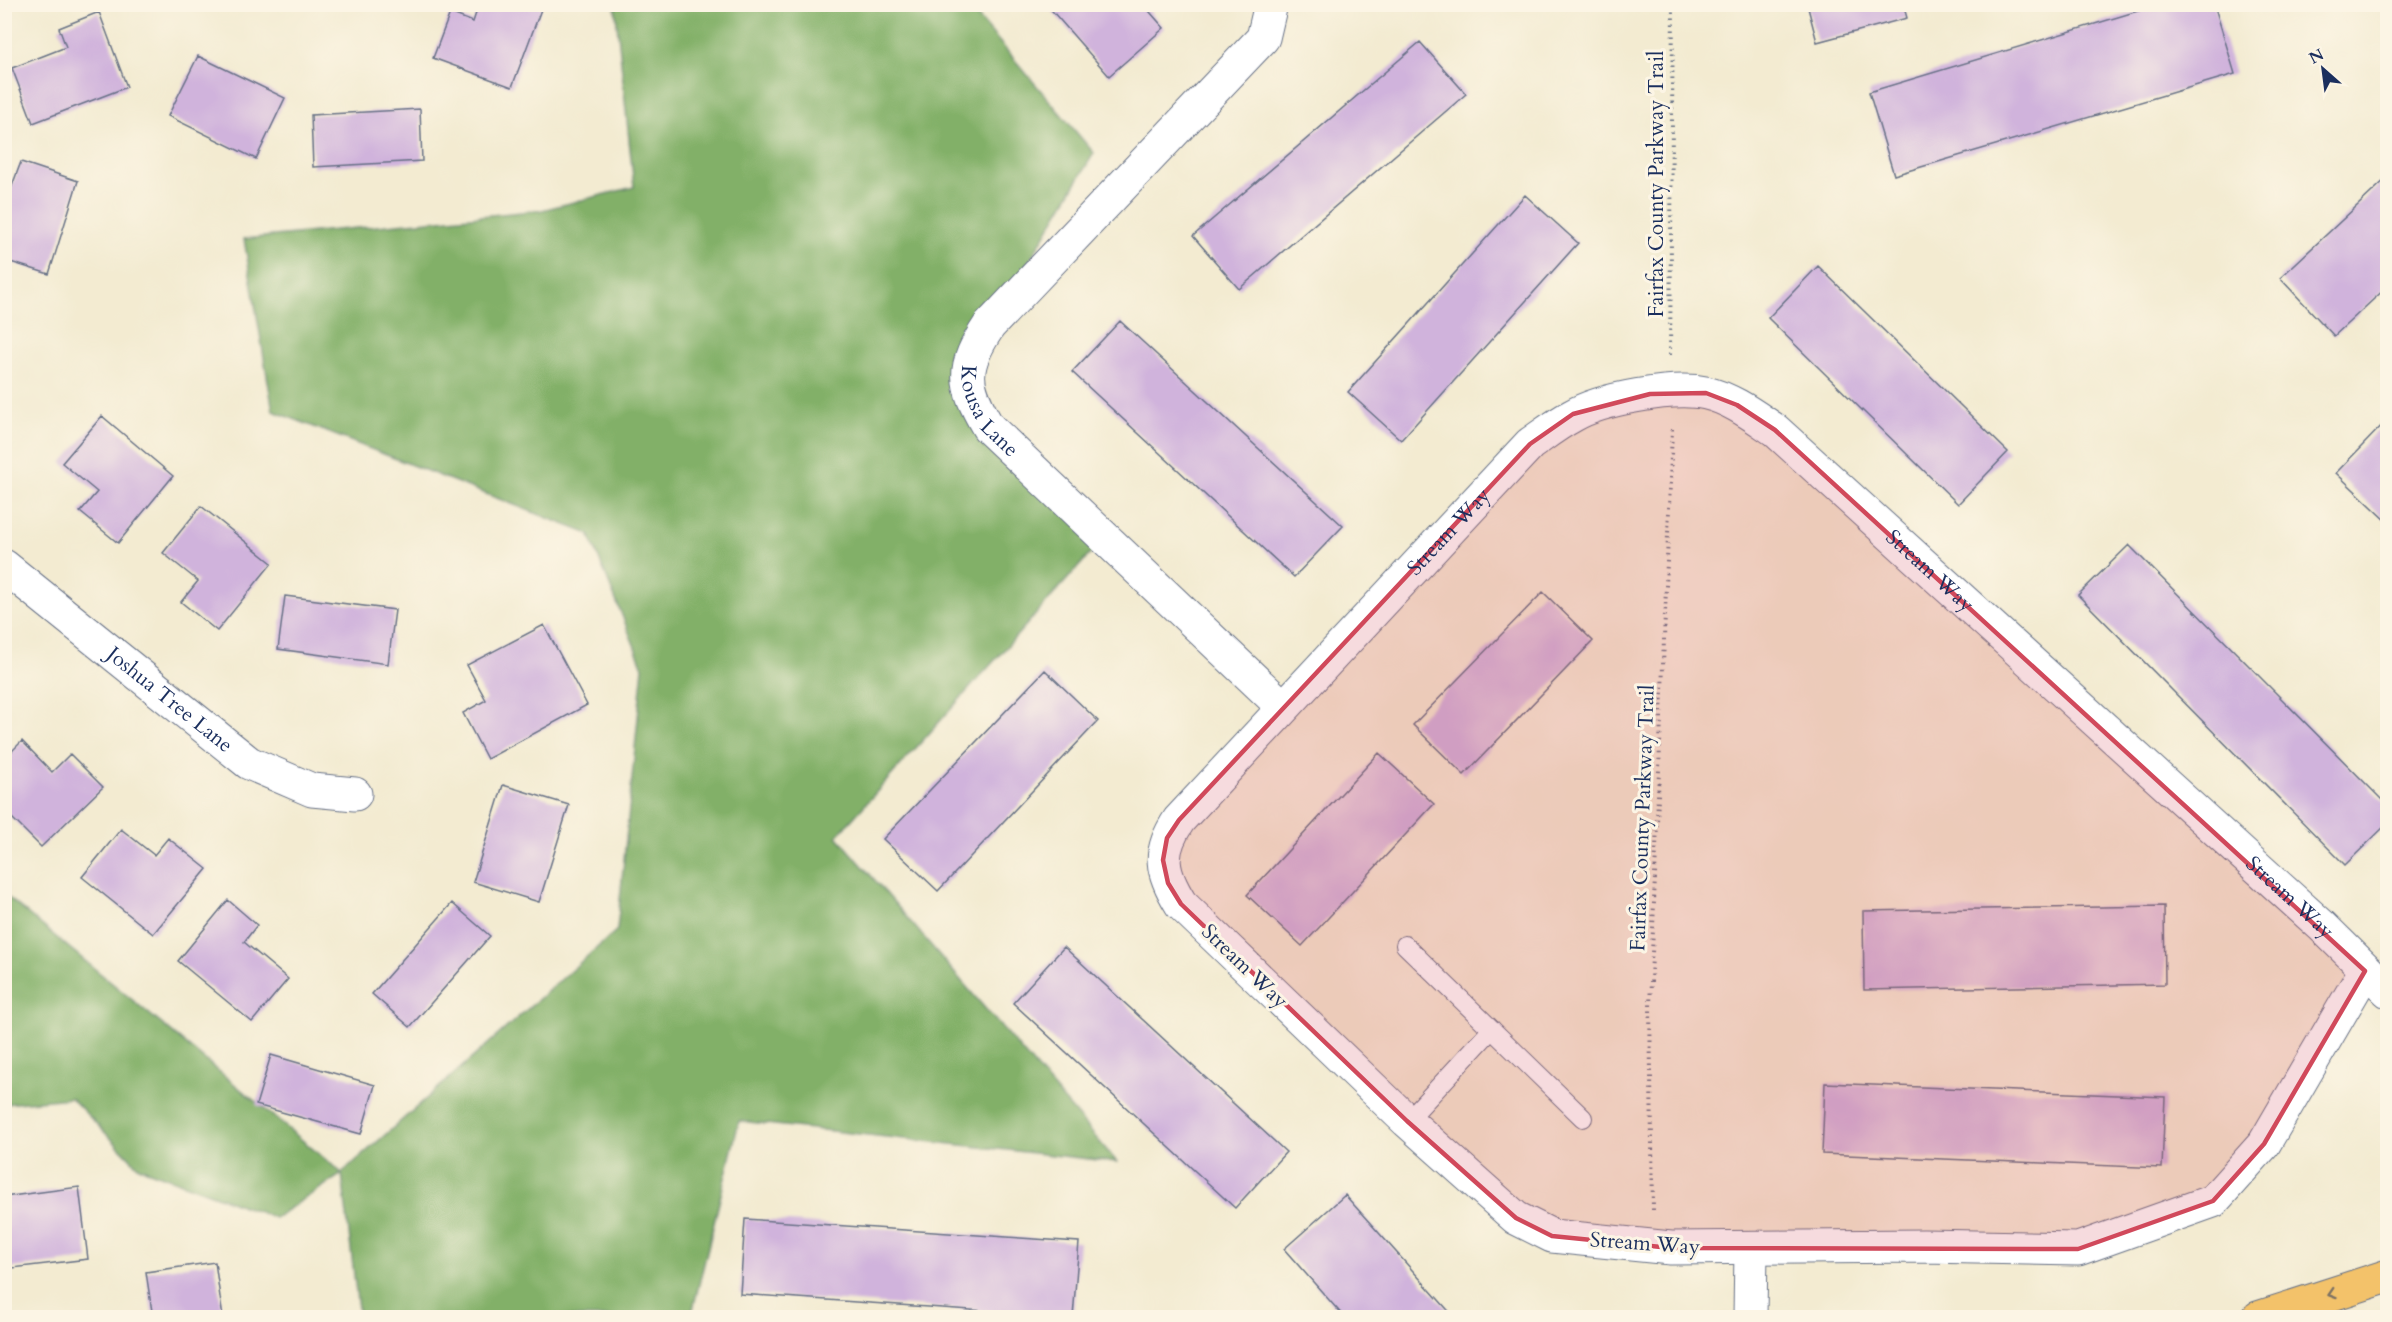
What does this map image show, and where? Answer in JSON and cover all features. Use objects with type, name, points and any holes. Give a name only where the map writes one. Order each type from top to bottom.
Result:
[{"type":"highway","points":[[2258,1317],[2388,1276]]},
{"type":"street","name":"Kousa Lane","points":[[1271,4],[1263,38],[989,326],[972,351],[968,378],[972,400],[988,427],[1283,707]]},
{"type":"street","name":"Stream Way","points":[[1671,392],[1706,393],[1737,405],[1775,430],[2322,926],[2376,981],[2264,1143],[2213,1202],[2078,1249],[1900,1246],[1671,1248],[1552,1236],[1516,1218],[1407,1121],[1181,904],[1168,883],[1163,860],[1167,838],[1179,820],[1283,707],[1530,444],[1573,414],[1620,400],[1671,392]]},
{"type":"street","name":"Joshua Tree Lane","points":[[4,566],[249,763],[312,790],[355,794]]},
{"type":"street","points":[[1750,1317],[1751,1249]]},
{"type":"lane","points":[[1405,945],[1584,1118]]},
{"type":"lane","points":[[1407,1121],[1492,1029]]},
{"type":"path","name":"Fairfax County Parkway Trail","points":[[1670,363],[1673,4]]},
{"type":"path","name":"Fairfax County Parkway Trail","points":[[1653,1217],[1650,1006],[1672,419]]},
{"type":"highlighted area","points":[[1706,393],[1737,405],[1775,430],[2365,971],[2264,1144],[2213,1201],[2078,1249],[1671,1248],[1552,1236],[1516,1218],[1407,1121],[1181,904],[1168,883],[1163,860],[1167,838],[1179,820],[1530,444],[1573,414],[1650,394]]},
{"type":"green space","points":[[615,5],[968,5],[1094,153],[955,385],[1116,525],[837,836],[1117,1162],[739,1121],[691,1317],[359,1317],[342,1174],[275,1218],[139,1167],[71,1098],[5,1104],[4,894],[342,1173],[617,930],[643,667],[589,534],[273,411],[244,239],[542,210],[634,187]]},
{"type":"building","points":[[479,4],[543,4],[512,87],[433,58],[450,13],[473,22]]},
{"type":"building","points":[[1046,4],[1143,4],[1164,28],[1109,76]]},
{"type":"building","points":[[1807,4],[1903,4],[1907,18],[1817,42]]},
{"type":"building","points":[[2161,4],[2214,4],[2235,74],[1894,175],[1869,92]]},
{"type":"building","points":[[99,12],[127,87],[33,123],[12,68],[66,47],[59,28]]},
{"type":"building","points":[[1420,42],[1466,94],[1239,289],[1193,236]]},
{"type":"building","points":[[198,56],[285,98],[256,159],[168,116]]},
{"type":"building","points":[[420,109],[422,161],[313,167],[311,115]]},
{"type":"building","points":[[21,162],[78,181],[49,274],[4,260],[4,207]]},
{"type":"building","points":[[2388,177],[2388,286],[2334,336],[2280,278]]},
{"type":"building","points":[[1525,195],[1578,243],[1401,440],[1348,392]]},
{"type":"building","points":[[1818,266],[2008,452],[1958,504],[1768,318]]},
{"type":"building","points":[[1120,321],[1343,526],[1294,577],[1072,372]]},
{"type":"building","points":[[102,416],[173,476],[118,543],[80,512],[97,492],[62,463]]},
{"type":"building","points":[[2388,419],[2388,522],[2336,473]]},
{"type":"building","points":[[201,506],[272,563],[217,631],[181,602],[198,581],[163,553]]},
{"type":"building","points":[[2129,545],[2388,806],[2388,823],[2345,865],[2078,595]]},
{"type":"building","points":[[1543,592],[1593,641],[1464,775],[1413,725]]},
{"type":"building","points":[[285,596],[395,610],[388,664],[278,649]]},
{"type":"building","points":[[544,625],[587,705],[487,759],[463,713],[486,700],[467,665]]},
{"type":"building","points":[[1045,670],[1098,721],[938,891],[883,839]]},
{"type":"building","points":[[22,741],[52,772],[70,754],[103,787],[41,847],[4,810],[4,759]]},
{"type":"building","points":[[1379,753],[1434,804],[1302,946],[1247,895]]},
{"type":"building","points":[[503,785],[569,805],[539,902],[473,882]]},
{"type":"building","points":[[121,829],[154,855],[168,838],[207,869],[153,934],[82,877]]},
{"type":"building","points":[[228,900],[257,925],[244,942],[288,979],[252,1022],[178,961]]},
{"type":"building","points":[[452,903],[490,936],[410,1027],[372,994]]},
{"type":"building","points":[[2164,906],[2165,984],[1864,990],[1863,911]]},
{"type":"building","points":[[1064,947],[1286,1152],[1235,1208],[1013,1003]]},
{"type":"building","points":[[271,1055],[375,1085],[361,1134],[256,1105]]},
{"type":"building","points":[[1825,1083],[2165,1097],[2162,1168],[1822,1154]]},
{"type":"building","points":[[79,1187],[88,1259],[4,1269],[4,1197]]},
{"type":"building","points":[[1345,1195],[1455,1318],[1345,1318],[1284,1249]]},
{"type":"building","points":[[745,1219],[1079,1242],[1073,1317],[740,1294]]},
{"type":"building","points":[[215,1262],[223,1318],[153,1318],[146,1272]]}]
